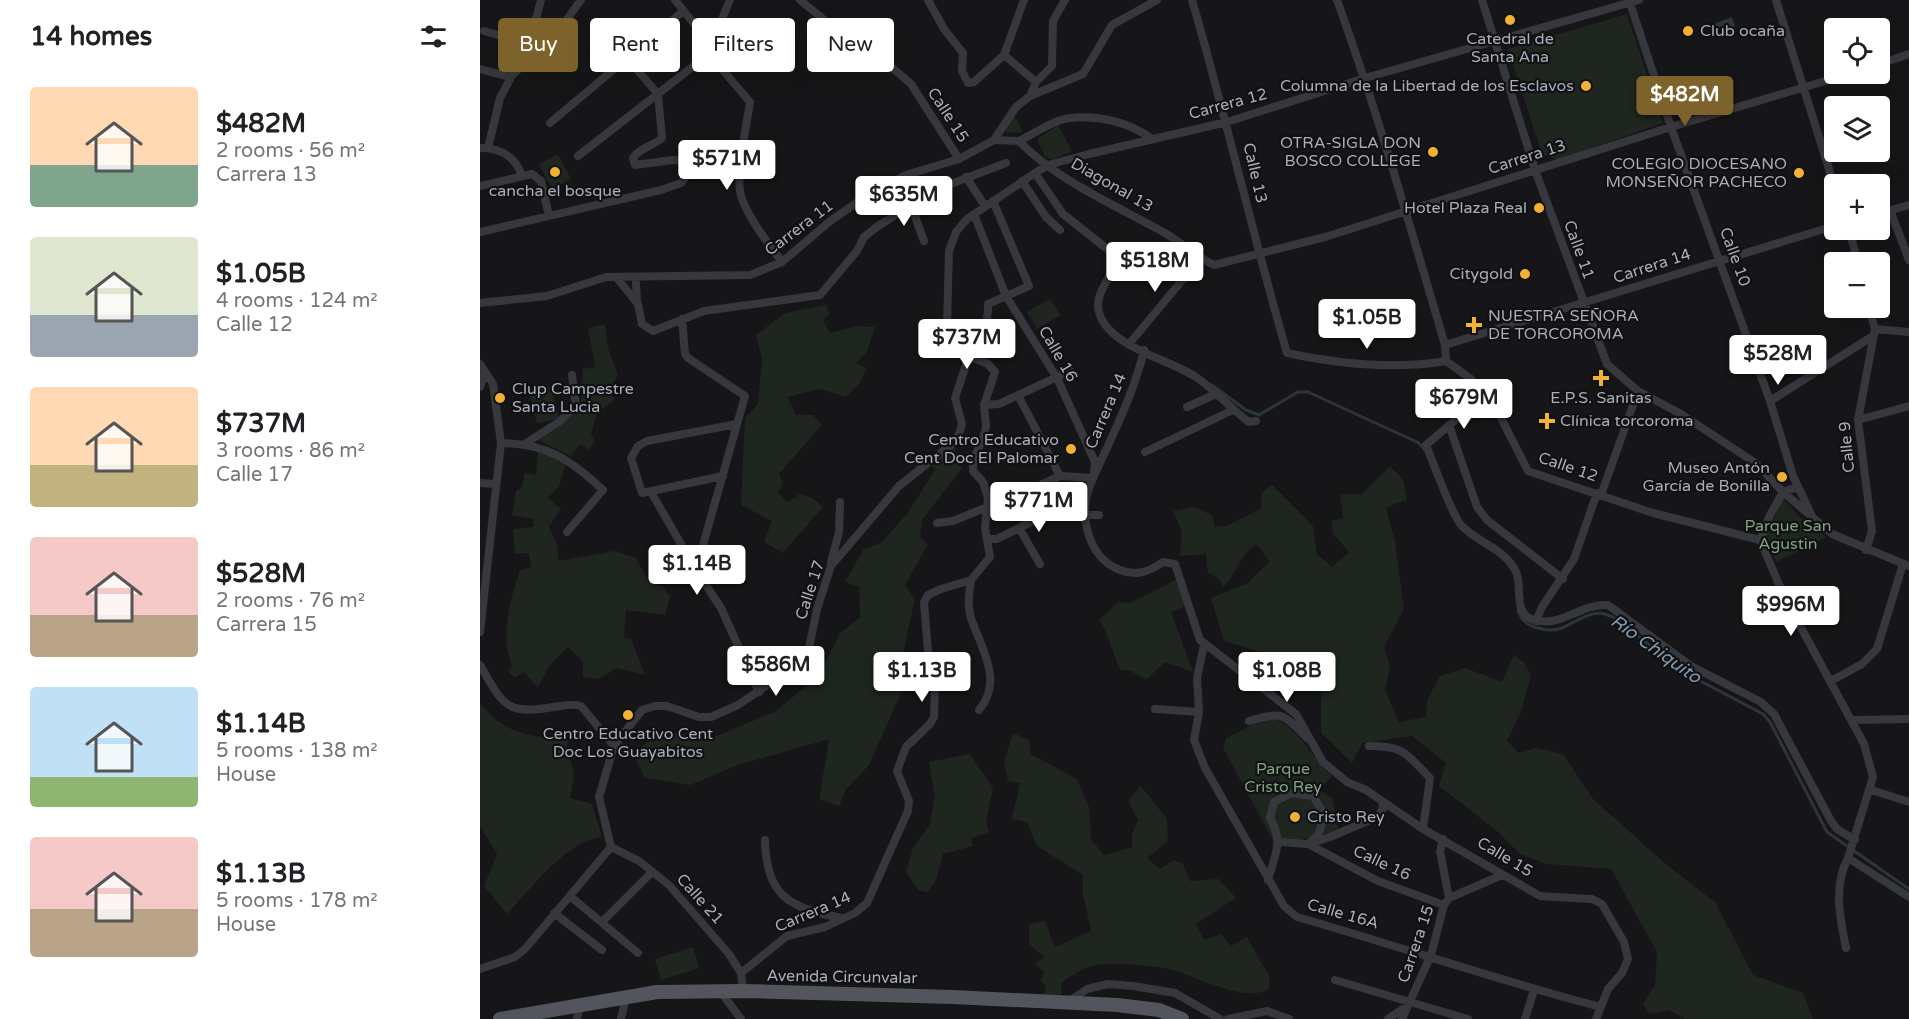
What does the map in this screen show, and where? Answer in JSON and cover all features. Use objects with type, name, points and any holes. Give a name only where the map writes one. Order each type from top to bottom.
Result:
[{"type":"main road","name":"Avenida Circunvalar","points":[[500,1019],[578,1012],[626,997],[657,992],[743,991],[953,997],[1138,1007],[1159,1010],[1182,1019]]},
{"type":"street","points":[[536,18],[541,0]]},
{"type":"street","points":[[510,76],[554,37],[581,0]]},
{"type":"street","points":[[675,0],[692,26]]},
{"type":"street","points":[[723,18],[730,0]]},
{"type":"street","name":"Calle 15","points":[[800,0],[856,46],[895,70],[911,84],[959,159]]},
{"type":"street","points":[[928,0],[944,29],[963,53],[963,71],[968,83],[974,82],[1004,55],[1024,0]]},
{"type":"street","name":"Carrera 11","points":[[1030,96],[1036,82],[1052,66],[1053,21],[1065,0]]},
{"type":"street","name":"Carrera 11","points":[[480,303],[548,296],[583,283],[616,277],[750,275],[782,262],[829,222],[866,196],[906,175],[959,159],[994,140],[1016,107],[1030,96],[1083,74],[1112,25],[1157,0]]},
{"type":"street","name":"Calle 13","points":[[1192,0],[1227,122],[1258,253],[1287,353],[1383,365],[1420,365],[1446,361]]},
{"type":"street","points":[[1337,0],[1365,78],[1406,212],[1445,345],[1446,361]]},
{"type":"street","name":"Calle 11","points":[[1482,0],[1535,170],[1606,364],[1638,392],[1681,414],[1757,464],[1783,492],[1832,534],[1906,565]]},
{"type":"street","points":[[1776,0],[1830,174]]},
{"type":"street","name":"Carrera 12","points":[[974,214],[1048,165],[1152,138],[1227,122],[1365,78],[1632,1]]},
{"type":"street","name":"Calle 10","points":[[1632,1],[1671,127],[1721,260],[1797,487],[1816,521]]},
{"type":"street","points":[[675,18],[682,12]]},
{"type":"street","points":[[484,31],[498,35]]},
{"type":"street","points":[[1890,61],[1909,54]]},
{"type":"street","points":[[1004,55],[1036,82]]},
{"type":"street","points":[[578,156],[692,65]]},
{"type":"street","points":[[480,69],[510,76]]},
{"type":"street","points":[[512,72],[500,98],[484,148],[500,150],[510,157],[518,164],[522,176]]},
{"type":"street","points":[[550,123],[610,72]]},
{"type":"street","points":[[639,72],[658,94],[662,138],[653,146],[637,152],[633,162],[635,165],[644,166],[658,161],[698,160],[741,164]]},
{"type":"street","points":[[727,72],[750,102],[741,164],[741,197],[760,232],[782,262]]},
{"type":"street","name":"Carrera 13","points":[[1214,265],[1324,237],[1671,127],[1824,82]]},
{"type":"street","points":[[994,140],[1019,141],[1069,118],[1113,120],[1140,130],[1152,138]]},
{"type":"street","name":"Diagonal 13","points":[[1019,141],[1048,165],[1167,234],[1200,259],[1214,265]]},
{"type":"street","points":[[480,232],[681,183],[698,160]]},
{"type":"street","points":[[636,283],[642,324],[646,329],[653,331],[714,309],[820,295],[858,251],[864,237],[910,203],[966,177],[1006,163]]},
{"type":"street","points":[[1035,173],[1063,214],[1111,252],[1114,258],[1114,266],[1099,293],[1098,312],[1116,337],[1193,375],[1249,422],[1256,421]]},
{"type":"street","points":[[480,186],[532,174],[538,177],[549,216]]},
{"type":"street","points":[[961,346],[982,332],[989,313],[988,304],[1029,286],[989,204],[966,177]]},
{"type":"street","points":[[1022,181],[1046,217],[1060,230]]},
{"type":"street","points":[[910,203],[924,241]]},
{"type":"street","points":[[1909,205],[1890,210],[1909,260]]},
{"type":"street","points":[[974,214],[956,232],[948,267],[947,325],[969,356],[988,364],[995,372],[984,405],[986,427],[973,460],[973,471],[986,489],[985,528],[990,556],[971,580],[968,602],[971,618],[990,664],[987,700],[979,710]]},
{"type":"street","name":"Calle 16","points":[[974,214],[1006,296],[1057,378],[1095,462],[1093,478]]},
{"type":"street","name":"Carrera 14","points":[[1445,345],[1824,229]]},
{"type":"street","points":[[1129,344],[1200,259]]},
{"type":"street","points":[[616,277],[638,304]]},
{"type":"street","name":"Calle 9","points":[[1866,550],[1872,531],[1858,420],[1874,332],[1871,318]]},
{"type":"street","points":[[682,319],[685,354],[688,358],[746,396],[696,570]]},
{"type":"street","points":[[1770,401],[1874,332],[1909,332]]},
{"type":"street","name":"Carrera 14","points":[[1084,515],[1086,498],[1093,478],[1136,379],[1144,350]]},
{"type":"street","name":"Calle 17","points":[[611,847],[599,796],[614,746],[642,711],[648,708],[667,706],[699,717],[711,717],[759,692],[800,663],[809,648],[817,609],[831,566],[899,486],[952,444],[959,434],[962,424],[955,398],[969,356]]},
{"type":"street","name":"Calle 12","points":[[1446,361],[1471,380],[1498,412],[1528,471],[1653,513],[1760,540]]},
{"type":"street","points":[[480,387],[483,368]]},
{"type":"street","points":[[480,632],[501,443],[495,394],[483,368]]},
{"type":"street","points":[[984,405],[999,404],[1070,371]]},
{"type":"street","points":[[526,443],[559,422],[576,405],[572,375]]},
{"type":"street","points":[[1536,621],[1542,607],[1563,579],[1574,559],[1638,392]]},
{"type":"street","points":[[1187,407],[1216,394]]},
{"type":"street","points":[[1018,395],[1060,476]]},
{"type":"street","points":[[1485,396],[1426,444],[1460,524],[1506,556],[1519,579],[1521,608],[1525,615],[1536,621],[1555,622],[1596,604],[1608,605],[1691,666],[1761,702],[1774,714],[1832,821],[1852,849],[1909,897]]},
{"type":"street","points":[[1858,420],[1909,406]]},
{"type":"street","points":[[1145,452],[1233,410]]},
{"type":"street","points":[[723,476],[651,492],[639,491],[631,458],[638,446],[647,441],[737,424]]},
{"type":"street","points":[[1449,425],[1477,507],[1487,520],[1563,579]]},
{"type":"street","points":[[501,443],[526,443],[544,448],[580,469],[603,490],[567,532]]},
{"type":"street","points":[[937,523],[953,521],[987,507],[993,507],[1060,476],[1093,478]]},
{"type":"street","points":[[480,483],[495,484]]},
{"type":"street","points":[[1797,487],[1783,492],[1760,540],[1784,596],[1864,744],[1873,777],[1852,849],[1842,870],[1839,916],[1846,948]]},
{"type":"street","points":[[651,492],[721,608],[759,692]]},
{"type":"street","points":[[987,539],[998,539],[1086,498]]},
{"type":"street","points":[[831,566],[839,532],[840,502]]},
{"type":"street","points":[[1099,515],[1084,515],[1087,535],[1099,554],[1115,568],[1128,574],[1152,570],[1163,562],[1175,564],[1200,640],[1296,714],[1310,741]]},
{"type":"street","points":[[1019,528],[1040,564]]},
{"type":"street","points":[[1831,681],[1862,664],[1877,649],[1906,565]]},
{"type":"street","name":"Carrera 14","points":[[741,973],[786,936],[810,932],[843,919],[867,903],[908,810],[909,801],[897,771],[906,747],[930,724],[935,708],[936,682],[928,652],[924,602],[928,595],[971,580]]},
{"type":"street","name":"Calle 16A","points":[[1204,645],[1197,678],[1199,712],[1194,740],[1205,768],[1284,906],[1297,917],[1431,956],[1534,990],[1601,1007]]},
{"type":"street","points":[[480,665],[497,693],[509,706],[519,711],[535,711],[573,704],[581,706],[614,746]]},
{"type":"street","points":[[1155,709],[1199,712]]},
{"type":"street","points":[[1249,721],[1276,713],[1283,715],[1310,741]]},
{"type":"street","points":[[1852,720],[1909,719]]},
{"type":"street","name":"Calle 15","points":[[1310,741],[1323,762],[1347,782],[1366,790],[1423,829],[1502,875],[1540,896],[1592,899],[1602,903],[1624,942],[1628,960],[1622,972],[1608,989],[1601,1007]]},
{"type":"street","points":[[1369,746],[1394,746],[1408,756],[1430,778],[1423,829]]},
{"type":"street","points":[[1871,790],[1909,802]]},
{"type":"street","points":[[1268,880],[1279,842],[1279,832],[1270,818],[1274,801],[1292,793],[1313,796],[1325,816],[1318,834],[1308,844]]},
{"type":"street","points":[[1279,842],[1308,844],[1377,817],[1383,809],[1382,801]]},
{"type":"street","points":[[1443,839],[1440,851],[1447,902]]},
{"type":"street","points":[[765,840],[766,867],[776,888],[789,900],[812,912],[843,919]]},
{"type":"street","name":"Calle 16","points":[[1308,844],[1378,881],[1447,902]]},
{"type":"street","points":[[480,969],[515,957],[536,936],[611,847]]},
{"type":"street","name":"Calle 21","points":[[611,847],[639,861],[669,885],[729,954],[741,973],[743,991]]},
{"type":"street","points":[[603,921],[652,872]]},
{"type":"street","name":"Carrera 15","points":[[1402,1019],[1411,1004],[1431,956],[1447,902],[1502,875]]},
{"type":"street","points":[[570,896],[638,952]]},
{"type":"street","points":[[554,913],[602,951]]},
{"type":"street","points":[[1335,980],[1468,1019]]},
{"type":"street","points":[[1065,1004],[1086,989],[1108,984],[1133,986],[1175,993],[1220,1019]]},
{"type":"street","points":[[1525,1019],[1534,990]]},
{"type":"street","points":[[720,991],[741,1019]]},
{"type":"street","points":[[621,1019],[626,997]]},
{"type":"street","points":[[1388,1019],[1411,1004]]},
{"type":"street","points":[[1596,1019],[1601,1007]]},
{"type":"street","points":[[1601,1007],[1603,1019]]},
{"type":"street","points":[[1228,1019],[1267,1011],[1289,1019]]},
{"type":"green space","points":[[1627,14],[1663,123],[1557,160],[1542,154],[1508,49]]},
{"type":"green space","points":[[1015,117],[1023,132],[1007,133],[1005,127]]},
{"type":"green space","points":[[1058,125],[1072,151],[1053,159],[1045,157],[1037,139]]},
{"type":"green space","name":"cancha el bosque","points":[[558,154],[571,179],[552,189],[539,164]]},
{"type":"green space","points":[[1050,299],[1061,315],[1037,329],[1027,312]]},
{"type":"green space","points":[[826,305],[829,314],[823,320],[830,333],[856,326],[875,327],[867,352],[856,363],[867,368],[859,384],[846,397],[820,389],[788,397],[796,415],[813,415],[822,425],[779,474],[783,483],[778,493],[788,502],[800,494],[812,498],[823,507],[783,553],[764,542],[772,521],[741,505],[745,418],[758,404],[762,359],[756,335],[785,313]]},
{"type":"green space","points":[[605,324],[608,348],[618,375],[609,391],[615,399],[597,413],[591,434],[595,441],[589,450],[580,444],[571,456],[538,440],[560,426],[581,404],[583,369],[595,367],[588,328]]},
{"type":"green space","points":[[551,386],[559,418],[537,424],[529,392]]},
{"type":"green space","points":[[953,446],[956,450],[953,461],[962,468],[922,520],[920,537],[928,544],[905,585],[915,599],[904,649],[905,684],[869,765],[845,791],[839,806],[819,799],[829,739],[738,765],[690,785],[645,778],[633,754],[663,729],[707,740],[774,712],[818,677],[840,633],[860,617],[859,587],[845,582],[863,550],[882,542],[909,511],[935,470],[929,463]]},
{"type":"green space","points":[[538,449],[566,463],[559,486],[548,498],[561,509],[549,527],[557,544],[559,561],[615,551],[636,558],[649,582],[663,586],[670,596],[665,615],[626,610],[624,638],[631,639],[645,675],[617,668],[598,679],[583,677],[583,662],[568,647],[549,666],[538,687],[524,672],[515,678],[508,672],[512,666],[507,642],[510,605],[520,570],[532,567],[528,553],[515,554],[513,529],[533,527],[534,519],[512,515],[516,490],[521,489],[525,473],[536,475]]},
{"type":"green space","points":[[1390,466],[1403,479],[1407,500],[1386,507],[1395,542],[1404,609],[1384,647],[1390,667],[1385,690],[1399,722],[1426,717],[1427,700],[1440,676],[1465,668],[1502,682],[1514,655],[1525,664],[1531,676],[1521,712],[1507,741],[1519,753],[1536,748],[1563,754],[1593,799],[1668,866],[1715,902],[1753,975],[1803,993],[1813,1019],[1685,1019],[1669,1010],[1649,1014],[1643,1004],[1655,986],[1657,952],[1611,869],[1547,864],[1520,854],[1497,831],[1439,786],[1446,763],[1412,736],[1362,743],[1352,763],[1321,733],[1321,692],[1284,659],[1224,641],[1211,598],[1246,584],[1269,562],[1261,549],[1255,545],[1245,554],[1223,587],[1219,579],[1208,573],[1206,554],[1180,556],[1182,532],[1173,511],[1194,507],[1212,515],[1215,527],[1226,526],[1262,508],[1261,494],[1272,484],[1313,526],[1317,554],[1332,567],[1349,552],[1333,534],[1331,521],[1343,518],[1340,494],[1362,494]]},
{"type":"green space","name":"Parque San Agustin","points":[[1783,499],[1805,522],[1827,537],[1776,562],[1766,535]]},
{"type":"green space","points":[[1176,580],[1185,606],[1171,612],[1193,672],[1165,662],[1146,680],[1131,671],[1120,670],[1099,620],[1118,602],[1130,603]]},
{"type":"green space","points":[[480,704],[509,728],[530,735],[568,738],[567,745],[574,774],[570,798],[592,804],[602,837],[589,840],[563,856],[507,914],[484,886],[497,854],[480,826]]},
{"type":"green space","name":"Parque Cristo Rey","points":[[1275,719],[1299,737],[1332,776],[1321,788],[1322,792],[1332,798],[1338,829],[1306,838],[1273,840],[1223,748],[1226,738],[1260,721]]},
{"type":"green space","points":[[1013,733],[1029,740],[1031,754],[1077,779],[1089,807],[1091,839],[1104,855],[1132,847],[1132,834],[1138,820],[1128,801],[1141,786],[1167,819],[1168,841],[1147,858],[1160,869],[1174,860],[1183,864],[1190,881],[1219,879],[1236,898],[1196,924],[1204,940],[1221,934],[1231,946],[1247,937],[1269,976],[1269,989],[1258,993],[1245,993],[1163,968],[1103,964],[1082,969],[1061,983],[1061,995],[1044,995],[1046,987],[1041,981],[1044,972],[1035,964],[1044,957],[1029,944],[1029,924],[1045,921],[1055,947],[1091,931],[1083,894],[1083,875],[1037,846],[1027,822],[1012,819],[1020,783],[1008,781],[1004,762]]},
{"type":"green space","points":[[970,754],[993,788],[986,822],[989,832],[971,839],[973,846],[943,854],[936,880],[928,892],[918,890],[906,872],[913,848],[930,824],[935,796],[929,762]]},
{"type":"green space","points":[[693,947],[699,968],[661,980],[655,959]]},
{"type":"shaded area","points":[[1732,17],[1735,26],[1712,35],[1708,26]]},
{"type":"waterway","name":"Río Chiquito","points":[[1212,385],[1246,410],[1259,415],[1298,392],[1308,392],[1419,443],[1424,449]]},
{"type":"waterway","name":"Río Chiquito","points":[[1518,611],[1528,624],[1548,630],[1556,630],[1591,614],[1602,613],[1613,617],[1687,674],[1763,714],[1770,722],[1827,832],[1909,889]]},
{"type":"place","name":"Catedral de Santa Ana","points":[[1510,20]]},
{"type":"place","name":"Club ocaña","points":[[1688,31]]},
{"type":"place","name":"Columna de la Libertad de los Esclavos","points":[[1586,86]]},
{"type":"place","name":"OTRA-SIGLA DON BOSCO COLLEGE","points":[[1433,152]]},
{"type":"place","name":"cancha el bosque","points":[[555,172]]},
{"type":"place","name":"COLEGIO DIOCESANO MONSEÑOR PACHECO","points":[[1799,173]]},
{"type":"place","name":"Hotel Plaza Real","points":[[1539,208]]},
{"type":"place","name":"Citygold","points":[[1525,274]]},
{"type":"place","name":"NUESTRA SEÑORA DE TORCOROMA","points":[[1474,325]]},
{"type":"place","name":"E.P.S. Sanitas","points":[[1601,378]]},
{"type":"place","name":"Clup Campestre Santa Lucia","points":[[500,398]]},
{"type":"place","name":"Clínica torcoroma","points":[[1547,421]]},
{"type":"place","name":"Centro Educativo Cent Doc El Palomar","points":[[1071,449]]},
{"type":"place","name":"Museo Antón García de Bonilla","points":[[1782,477]]},
{"type":"place","name":"Centro Educativo Cent Doc Los Guayabitos","points":[[628,715]]},
{"type":"place","name":"Cristo Rey","points":[[1295,817]]}]
